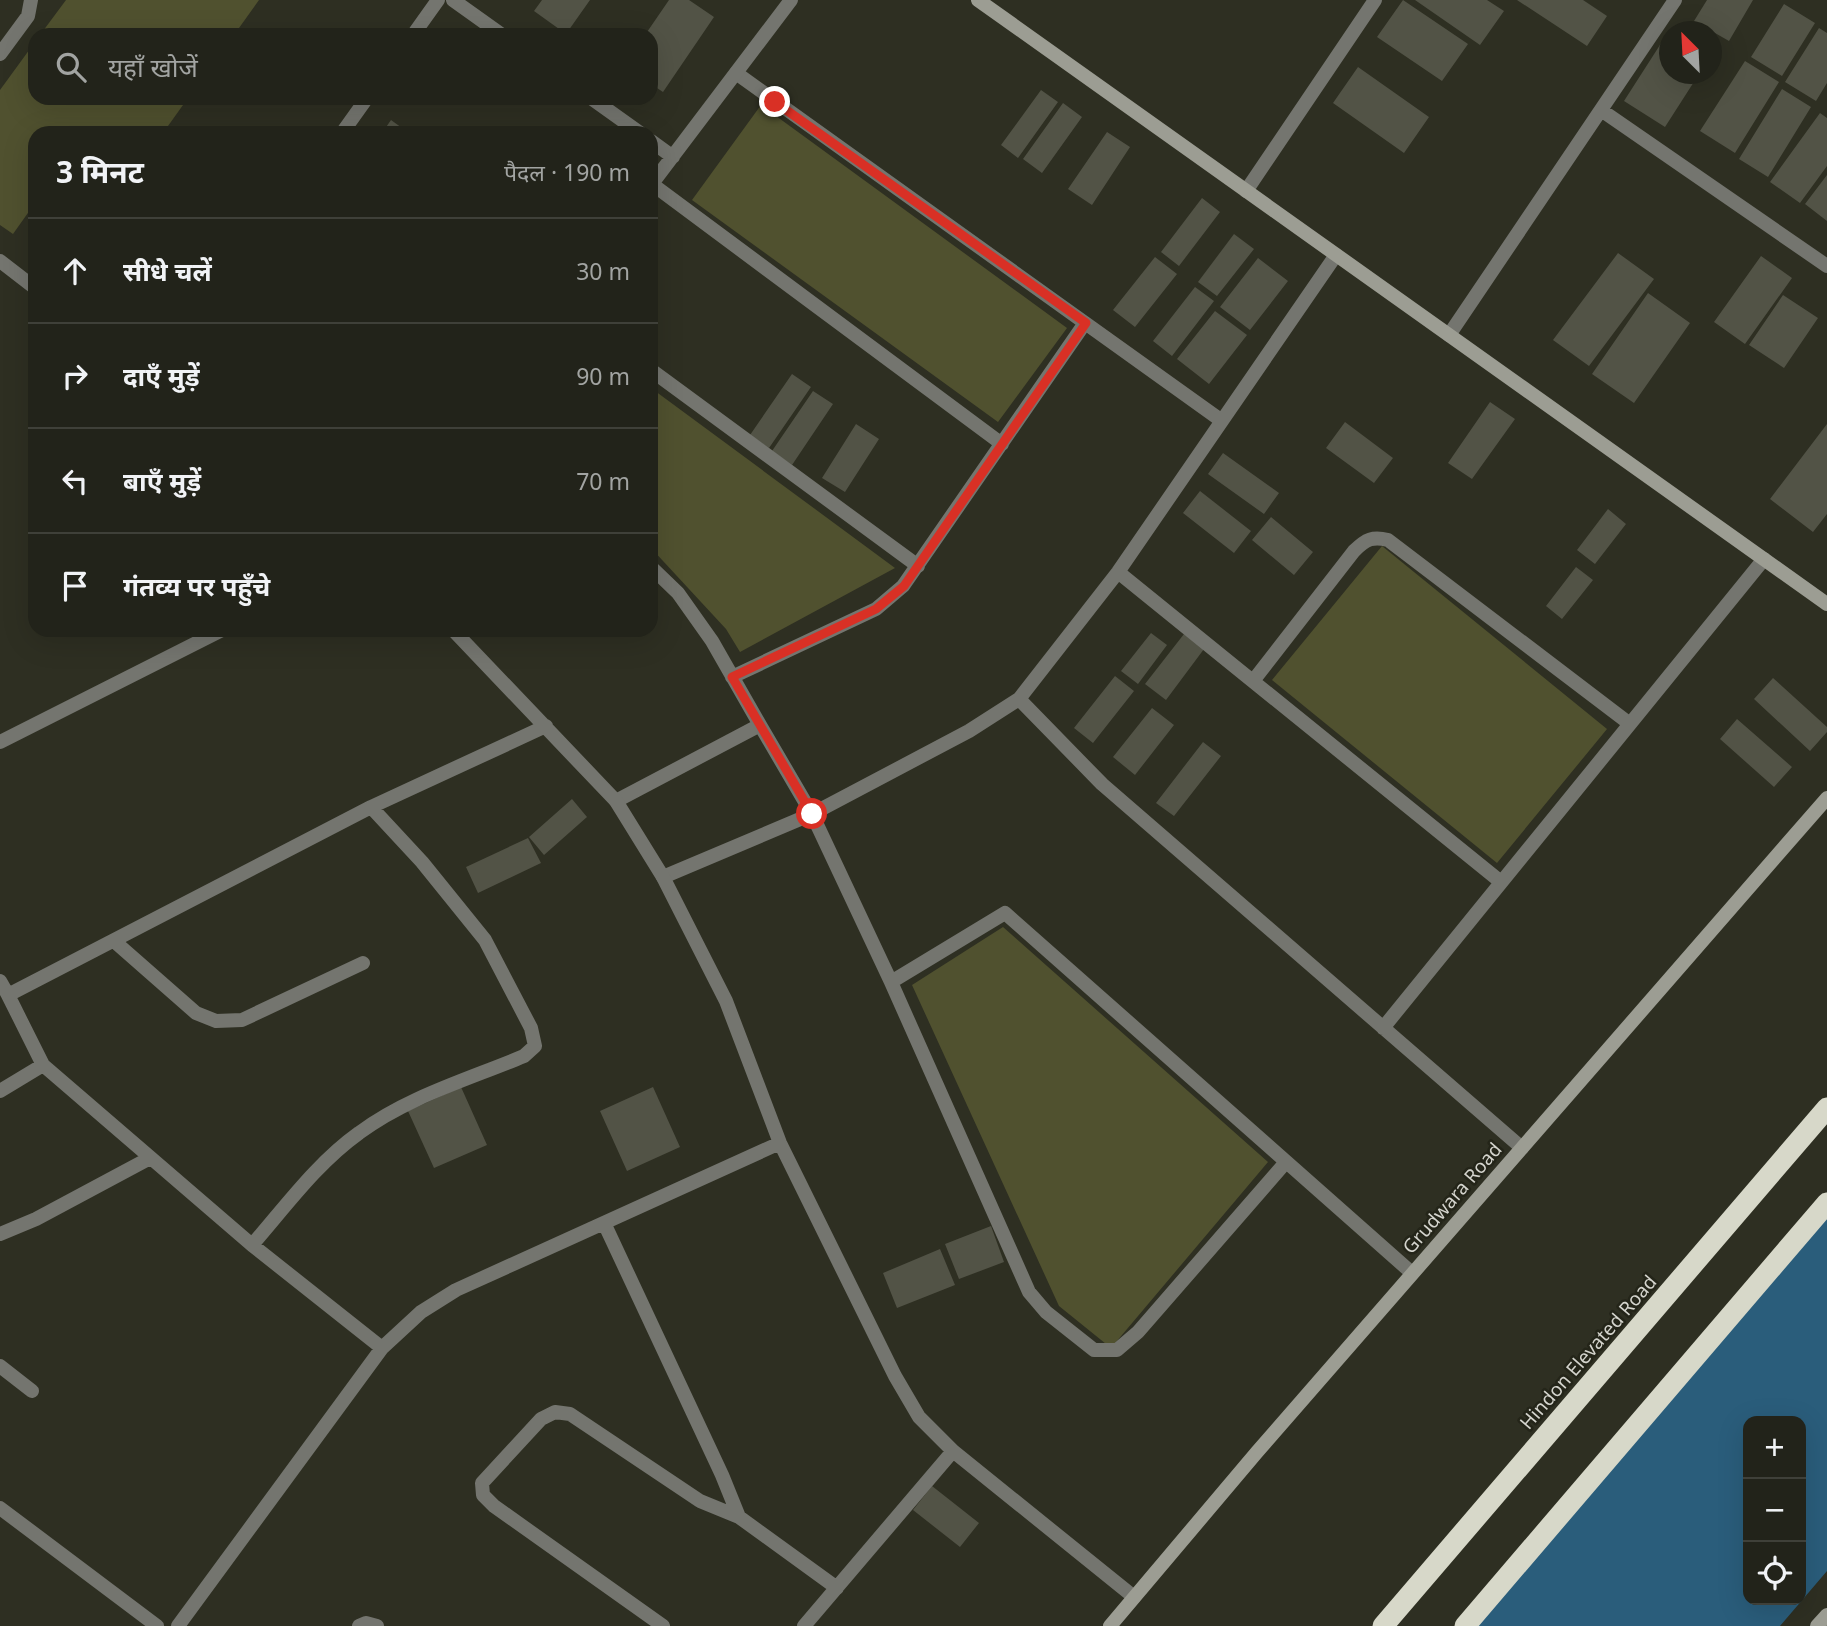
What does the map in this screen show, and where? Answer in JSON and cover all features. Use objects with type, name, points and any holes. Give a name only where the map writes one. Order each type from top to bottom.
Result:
[{"type":"highway","name":"Hindon Elevated Road","points":[[1383,1626],[1827,1108]]},
{"type":"highway","points":[[1465,1626],[1827,1203]]},
{"type":"street","points":[[0,54],[28,16],[31,0]]},
{"type":"street","points":[[418,28],[438,0]]},
{"type":"street","points":[[453,0],[492,28]]},
{"type":"street","points":[[658,176],[791,0]]},
{"type":"street","points":[[978,0],[1827,604]]},
{"type":"street","points":[[1246,191],[1374,0]]},
{"type":"street","points":[[1449,335],[1675,0]]},
{"type":"street","points":[[736,73],[1222,421]]},
{"type":"street","points":[[347,126],[363,105]]},
{"type":"street","points":[[601,105],[630,126]]},
{"type":"street","points":[[1601,110],[1827,265]]},
{"type":"street","points":[[658,146],[673,157]]},
{"type":"street","points":[[658,190],[1002,444]]},
{"type":"street","points":[[663,877],[812,814],[969,731],[1019,699],[1118,572],[1336,255]]},
{"type":"street","points":[[0,261],[28,283]]},
{"type":"street","points":[[732,677],[876,609],[904,586],[1086,323]]},
{"type":"street","points":[[658,375],[918,566]]},
{"type":"street","points":[[1253,681],[1354,551],[1365,540],[1376,537],[1388,540],[1630,724]]},
{"type":"street","points":[[1383,1028],[1764,559]]},
{"type":"street","points":[[1118,572],[1502,882]]},
{"type":"street","points":[[658,574],[678,593],[712,641],[812,814],[891,982],[1029,1292],[1046,1312],[1094,1350],[1117,1350],[1138,1332],[1286,1162]]},
{"type":"street","points":[[0,742],[208,637]]},
{"type":"street","points":[[460,637],[616,801],[663,877],[726,1001],[780,1143],[895,1376],[919,1417],[953,1451],[1134,1597]]},
{"type":"street","points":[[1019,699],[1102,785],[1522,1148]]},
{"type":"street","points":[[616,801],[760,725]]},
{"type":"street","points":[[8,995],[371,807],[546,726]]},
{"type":"street","name":"Grudwara Road","points":[[1110,1626],[1412,1273],[1827,798]]},
{"type":"street","points":[[252,1245],[321,1165],[359,1133],[394,1111],[524,1056],[535,1046],[531,1028],[485,940],[422,862],[371,807]]},
{"type":"street","points":[[891,982],[1005,913],[1412,1273]]},
{"type":"street","points":[[114,942],[196,1013],[216,1021],[242,1020],[363,963]]},
{"type":"street","points":[[0,981],[43,1065],[252,1245],[382,1348]]},
{"type":"street","points":[[0,1091],[43,1065]]},
{"type":"street","points":[[178,1626],[382,1348],[421,1311],[456,1290],[605,1225],[780,1143]]},
{"type":"street","points":[[0,1234],[36,1219],[150,1158]]},
{"type":"street","points":[[605,1225],[739,1517]]},
{"type":"street","points":[[0,1366],[32,1391]]},
{"type":"street","points":[[663,1626],[494,1506],[483,1495],[482,1483],[541,1419],[555,1412],[570,1415],[700,1502],[739,1517],[837,1588]]},
{"type":"street","points":[[804,1626],[953,1451]]},
{"type":"street","points":[[0,1508],[157,1626]]},
{"type":"street","points":[[1817,1626],[1827,1615]]},
{"type":"street","points":[[359,1626],[366,1623],[377,1626]]},
{"type":"green space","points":[[66,0],[259,0],[239,28],[45,28]]},
{"type":"green space","points":[[28,52],[28,105],[183,105],[168,126],[28,126],[28,213],[13,234],[0,225],[0,90]]},
{"type":"green space","points":[[761,105],[1067,328],[998,422],[692,200]]},
{"type":"green space","points":[[658,393],[895,568],[740,652],[726,629],[658,556]]},
{"type":"green space","points":[[1382,546],[1607,729],[1497,863],[1272,680]]},
{"type":"green space","points":[[1003,927],[1268,1162],[1111,1348],[1059,1306],[912,985]]},
{"type":"water","points":[[1827,1212],[1827,1571],[1806,1596],[1806,1416],[1743,1416],[1743,1605],[1798,1605],[1780,1626],[1470,1626]]},
{"type":"building","points":[[542,0],[590,0],[570,28],[558,28],[534,11]]},
{"type":"building","points":[[669,0],[689,0],[714,17],[663,92],[658,89],[658,28],[650,28]]},
{"type":"building","points":[[1403,0],[1468,44],[1442,81],[1377,37]]},
{"type":"building","points":[[1415,0],[1487,0],[1504,11],[1480,45]]},
{"type":"building","points":[[1517,0],[1583,0],[1607,16],[1587,46]]},
{"type":"building","points":[[1707,0],[1753,0],[1729,41],[1722,37],[1722,21],[1694,21]]},
{"type":"building","points":[[1784,4],[1815,23],[1782,76],[1751,57]]},
{"type":"building","points":[[1819,28],[1827,33],[1827,83],[1816,101],[1785,82]]},
{"type":"building","points":[[1659,46],[1659,84],[1693,84],[1665,127],[1624,101]]},
{"type":"building","points":[[1745,61],[1779,82],[1735,153],[1700,131]]},
{"type":"building","points":[[1358,67],[1429,117],[1404,153],[1333,103]]},
{"type":"building","points":[[1782,89],[1811,107],[1768,177],[1739,159]]},
{"type":"building","points":[[1041,90],[1058,102],[1018,158],[1001,145]]},
{"type":"building","points":[[1063,103],[1082,117],[1042,173],[1023,159]]},
{"type":"building","points":[[1820,113],[1827,118],[1827,166],[1800,203],[1770,182]]},
{"type":"building","points":[[391,120],[399,126],[387,126]]},
{"type":"building","points":[[1107,132],[1130,147],[1092,205],[1068,189]]},
{"type":"building","points":[[1827,175],[1827,221],[1805,204]]},
{"type":"building","points":[[1202,198],[1220,212],[1179,266],[1161,252]]},
{"type":"building","points":[[1234,234],[1254,249],[1217,296],[1198,282]]},
{"type":"building","points":[[1618,253],[1654,279],[1589,366],[1553,340]]},
{"type":"building","points":[[1761,256],[1792,278],[1745,344],[1714,322]]},
{"type":"building","points":[[1155,257],[1177,274],[1135,327],[1113,310]]},
{"type":"building","points":[[1258,258],[1288,281],[1250,330],[1220,307]]},
{"type":"building","points":[[1195,287],[1214,301],[1172,356],[1153,341]]},
{"type":"building","points":[[1648,293],[1690,323],[1634,403],[1592,374]]},
{"type":"building","points":[[1783,295],[1818,318],[1784,368],[1749,345]]},
{"type":"building","points":[[1215,311],[1247,335],[1209,384],[1177,359]]},
{"type":"building","points":[[792,374],[811,387],[769,448],[750,435]]},
{"type":"building","points":[[813,391],[833,404],[792,465],[772,451]]},
{"type":"building","points":[[1490,402],[1515,419],[1472,479],[1448,463]]},
{"type":"building","points":[[1345,422],[1393,458],[1374,483],[1326,448]]},
{"type":"building","points":[[856,424],[879,439],[845,492],[822,478]]},
{"type":"building","points":[[1827,424],[1827,514],[1813,532],[1770,499]]},
{"type":"building","points":[[1223,453],[1279,493],[1264,514],[1208,474]]},
{"type":"building","points":[[1200,491],[1251,531],[1234,553],[1183,513]]},
{"type":"building","points":[[1608,509],[1626,524],[1595,564],[1577,550]]},
{"type":"building","points":[[1271,517],[1313,552],[1294,575],[1252,540]]},
{"type":"building","points":[[1576,567],[1593,580],[1562,619],[1546,606]]},
{"type":"building","points":[[1151,633],[1167,645],[1138,684],[1121,671]]},
{"type":"building","points":[[1184,634],[1204,649],[1166,700],[1145,684]]},
{"type":"building","points":[[1115,676],[1134,691],[1093,743],[1074,728]]},
{"type":"building","points":[[1773,678],[1827,727],[1827,732],[1810,751],[1754,699]]},
{"type":"building","points":[[1152,708],[1174,725],[1135,775],[1113,757]]},
{"type":"building","points":[[1737,719],[1792,767],[1774,787],[1720,739]]},
{"type":"building","points":[[1203,742],[1221,756],[1174,816],[1156,803]]},
{"type":"building","points":[[572,799],[587,817],[544,855],[529,837]]},
{"type":"building","points":[[528,838],[541,863],[478,893],[466,867]]},
{"type":"building","points":[[461,1087],[487,1145],[434,1168],[408,1111]]},
{"type":"building","points":[[653,1087],[680,1147],[627,1171],[600,1111]]},
{"type":"building","points":[[991,1226],[1004,1262],[959,1279],[945,1244]]},
{"type":"building","points":[[940,1249],[955,1285],[897,1308],[883,1273]]},
{"type":"building","points":[[932,1486],[979,1523],[960,1547],[913,1510]]},
{"type":"route","points":[[775,102],[1086,323],[904,586],[876,609],[732,677],[812,814]]}]
